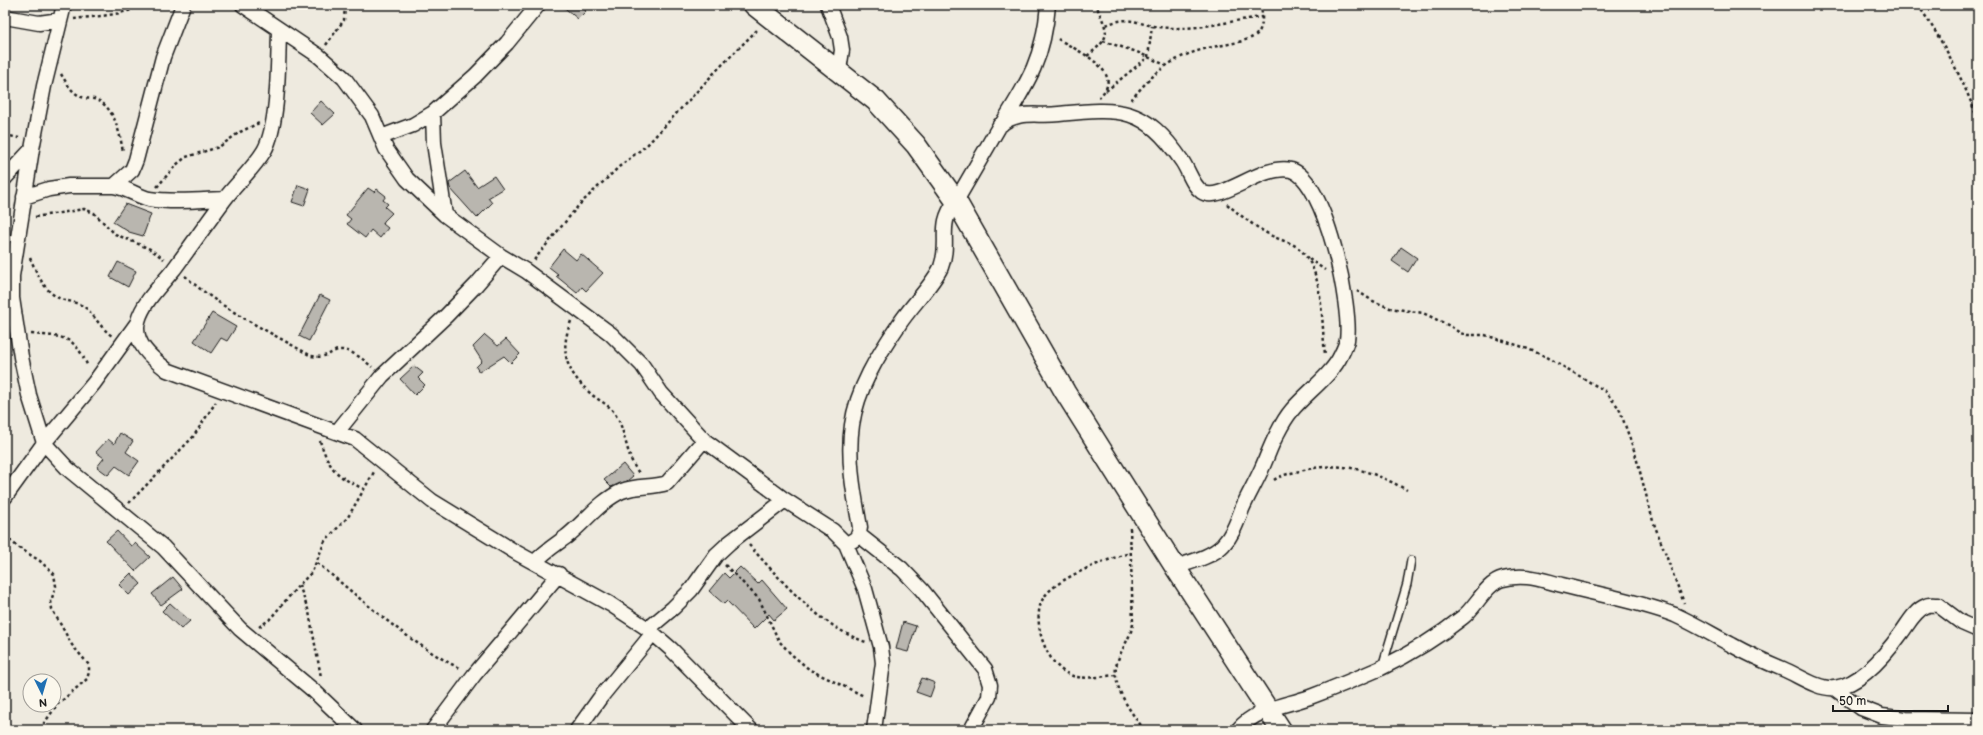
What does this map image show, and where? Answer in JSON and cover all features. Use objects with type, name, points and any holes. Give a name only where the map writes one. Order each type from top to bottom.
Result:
[{"type":"street","points":[[64,5],[32,149],[12,276],[12,298],[29,395],[44,443],[68,469],[163,547],[240,629],[324,701],[353,729]]},
{"type":"street","points":[[114,186],[132,170],[136,160],[163,56],[183,5]]},
{"type":"street","points":[[243,5],[319,56],[344,78],[372,116],[386,148],[406,179],[445,215],[501,256],[526,271],[612,334],[642,365],[661,393],[704,440],[785,500],[827,527],[846,544],[865,589],[881,647],[883,663],[874,730]]},
{"type":"street","points":[[381,138],[413,125],[433,113],[475,76],[507,43],[538,5]]},
{"type":"street","points":[[754,5],[876,101],[916,145],[956,200],[1065,392],[1175,567],[1281,730]]},
{"type":"street","points":[[828,5],[842,50],[838,70]]},
{"type":"street","points":[[846,544],[856,539],[859,535],[860,527],[851,459],[852,424],[859,398],[875,361],[898,325],[941,267],[944,252],[944,222],[947,212],[956,200],[1000,125],[1026,85],[1038,60],[1046,29],[1048,5]]},
{"type":"street","points":[[5,17],[40,23],[60,20]]},
{"type":"street","points":[[5,497],[44,443],[94,383],[138,322],[149,300],[175,267],[224,199],[248,173],[265,150],[272,128],[280,31]]},
{"type":"street","points":[[1000,125],[1009,118],[1025,114],[1046,116],[1080,112],[1121,111],[1134,115],[1149,124],[1167,140],[1184,163],[1196,186],[1204,194],[1216,195],[1253,176],[1273,170],[1291,170],[1302,177],[1314,197],[1325,222],[1338,256],[1343,281],[1347,319],[1347,341],[1340,358],[1329,372],[1290,412],[1275,437],[1242,508],[1235,528],[1222,546],[1206,556],[1175,567]]},
{"type":"street","points":[[433,113],[434,143],[445,215]]},
{"type":"street","points":[[5,178],[32,149]]},
{"type":"street","points":[[24,197],[49,189],[69,186],[114,186],[121,187],[137,196],[149,199],[224,199]]},
{"type":"street","points":[[337,432],[382,376],[446,316],[501,256]]},
{"type":"street","points":[[138,322],[139,339],[148,355],[167,370],[222,392],[355,439],[432,501],[478,530],[534,562],[559,574],[610,604],[651,631],[751,730]]},
{"type":"street","points":[[534,562],[554,544],[565,538],[606,500],[632,488],[659,486],[667,483],[704,440]]},
{"type":"street","points":[[577,730],[651,631],[691,590],[716,555],[739,535],[785,500]]},
{"type":"street","points":[[859,535],[902,569],[922,590],[985,669],[990,685],[989,697],[971,730]]},
{"type":"street","points":[[433,730],[474,675],[559,574]]},
{"type":"street","points":[[1238,730],[1244,723],[1267,710],[1308,697],[1382,667],[1416,649],[1465,616],[1480,597],[1500,580],[1518,576],[1536,577],[1561,585],[1640,603],[1696,624],[1733,646],[1820,686],[1834,688],[1848,684],[1866,672],[1886,655],[1913,616],[1926,606],[1938,605],[1962,623],[1978,630]]},
{"type":"street","points":[[1834,688],[1861,708],[1882,716],[1906,719],[1978,720]]},
{"type":"lane","points":[[1382,667],[1407,584],[1411,560]]},
{"type":"path","points":[[60,20],[120,12],[135,9],[142,5]]},
{"type":"path","points":[[319,56],[344,20],[345,5]]},
{"type":"path","points":[[1086,56],[1104,41],[1107,34],[1106,25],[1096,5]]},
{"type":"path","points":[[1121,111],[1142,86],[1165,65],[1205,49],[1246,40],[1256,35],[1261,29],[1261,5]]},
{"type":"path","points":[[1918,5],[1933,26],[1959,74],[1978,120]]},
{"type":"path","points":[[1106,25],[1124,20],[1135,20],[1152,26],[1182,28],[1262,16]]},
{"type":"path","points":[[526,271],[584,200],[620,166],[647,145],[739,47],[770,17]]},
{"type":"path","points":[[1080,112],[1148,57],[1152,26]]},
{"type":"path","points":[[1046,29],[1058,39],[1098,64],[1107,75],[1108,84],[1105,92]]},
{"type":"path","points":[[1104,41],[1148,57],[1165,65]]},
{"type":"path","points":[[52,54],[67,85],[74,93],[83,98],[96,99],[109,110],[121,143],[126,176]]},
{"type":"path","points":[[149,199],[164,176],[186,157],[219,147],[240,132],[273,116]]},
{"type":"path","points":[[1216,195],[1257,228],[1296,246],[1309,259],[1314,270],[1321,303],[1323,342],[1329,372]]},
{"type":"path","points":[[21,219],[84,209],[94,213],[116,234],[150,249],[175,267],[200,290],[312,356],[321,358],[336,350],[346,350],[355,355],[382,376]]},
{"type":"path","points":[[19,235],[47,289],[61,299],[83,306],[98,324],[122,344]]},
{"type":"path","points":[[1343,281],[1373,301],[1390,308],[1423,313],[1450,326],[1460,333],[1496,338],[1541,354],[1605,391],[1619,408],[1634,453],[1653,521],[1686,608],[1696,624]]},
{"type":"path","points":[[576,307],[566,339],[564,352],[566,360],[571,372],[587,390],[614,412],[619,421],[628,452],[635,469],[649,487]]},
{"type":"path","points":[[18,333],[62,337],[74,343],[82,353],[94,383]]},
{"type":"path","points":[[120,512],[193,437],[208,416],[222,392]]},
{"type":"path","points":[[313,423],[331,468],[341,476],[364,489]]},
{"type":"path","points":[[240,629],[259,627],[269,620],[312,572],[317,563],[325,540],[348,517],[372,478],[378,458]]},
{"type":"path","points":[[1272,481],[1288,474],[1312,468],[1338,465],[1359,468],[1385,478],[1407,490]]},
{"type":"path","points":[[1135,504],[1130,531],[1133,624],[1131,636],[1122,649],[1116,665],[1116,675],[1126,704],[1145,730]]},
{"type":"path","points":[[739,535],[790,588],[836,629],[856,639],[881,647]]},
{"type":"path","points":[[5,536],[18,548],[44,564],[54,574],[56,586],[50,601],[52,609],[72,645],[89,665],[90,672],[86,679],[58,704],[39,730]]},
{"type":"path","points":[[1116,675],[1076,677],[1067,674],[1057,666],[1048,652],[1038,622],[1040,608],[1044,597],[1051,590],[1094,564],[1130,553]]},
{"type":"path","points":[[716,555],[759,600],[779,641],[791,654],[810,670],[853,692],[878,701]]},
{"type":"path","points":[[317,563],[404,634],[445,661],[474,675]]},
{"type":"path","points":[[299,585],[309,612],[319,664],[324,701]]},
{"type":"path","points":[[5,726],[9,730]]},
{"type":"building","points":[[561,5],[579,5],[586,11],[578,19]]},
{"type":"building","points":[[321,101],[335,114],[323,125],[310,113]]},
{"type":"building","points":[[465,171],[477,187],[494,176],[503,189],[488,198],[492,203],[477,218],[450,188],[449,183]]},
{"type":"building","points":[[298,185],[310,189],[304,206],[292,202]]},
{"type":"building","points":[[368,188],[374,192],[377,189],[386,196],[383,200],[388,204],[385,207],[392,213],[384,221],[383,224],[388,228],[380,238],[371,230],[365,238],[347,224],[351,219],[346,215]]},
{"type":"building","points":[[125,204],[151,214],[143,236],[129,232],[113,222]]},
{"type":"building","points":[[1401,247],[1417,258],[1408,272],[1392,261]]},
{"type":"building","points":[[563,249],[576,260],[581,254],[603,273],[586,291],[582,287],[577,293],[556,276],[558,274],[549,267]]},
{"type":"building","points":[[118,262],[136,271],[128,287],[110,277]]},
{"type":"building","points":[[320,295],[330,300],[309,341],[299,336]]},
{"type":"building","points":[[212,313],[236,327],[227,341],[221,338],[211,353],[194,341]]},
{"type":"building","points":[[485,335],[498,346],[506,339],[520,354],[511,363],[504,356],[479,372],[476,367],[482,361],[473,347]]},
{"type":"building","points":[[414,366],[423,373],[418,378],[425,385],[415,395],[400,379]]},
{"type":"building","points":[[120,433],[133,441],[126,452],[139,461],[129,475],[116,466],[108,475],[97,467],[104,458],[96,452],[108,439],[114,444]]},
{"type":"building","points":[[623,464],[633,476],[627,481],[611,487],[604,480]]},
{"type":"building","points":[[117,531],[131,546],[135,543],[150,557],[135,571],[106,541]]},
{"type":"building","points":[[740,567],[758,584],[762,580],[787,609],[774,620],[769,614],[754,629],[727,601],[724,604],[709,591],[724,573],[729,578]]},
{"type":"building","points":[[131,573],[141,584],[129,595],[119,585]]},
{"type":"building","points":[[173,577],[183,589],[161,605],[152,594]]},
{"type":"building","points":[[170,603],[190,621],[181,629],[162,611]]},
{"type":"building","points":[[903,622],[916,626],[908,652],[896,649]]},
{"type":"building","points":[[922,678],[935,683],[930,697],[916,692]]}]
